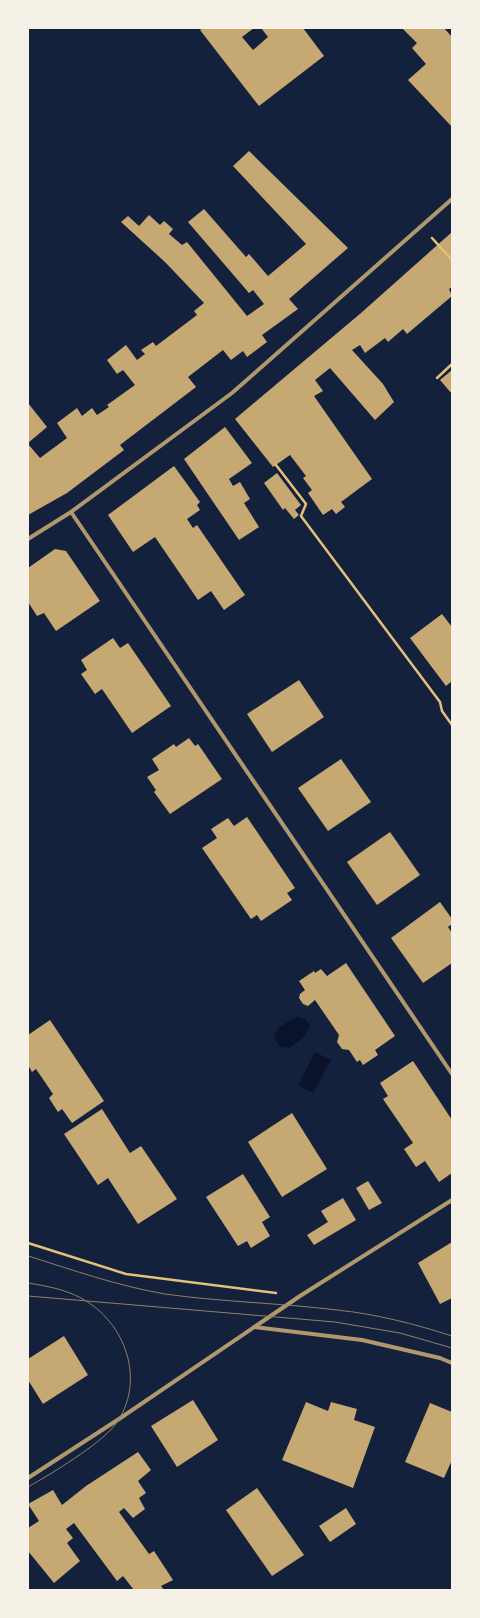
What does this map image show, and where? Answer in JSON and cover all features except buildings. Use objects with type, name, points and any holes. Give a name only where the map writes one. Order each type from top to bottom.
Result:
[{"type":"street","points":[[28,539],[71,512],[232,393],[452,198]]},
{"type":"street","points":[[71,512],[452,1074]]},
{"type":"street","points":[[28,1478],[300,1296],[452,1200]]},
{"type":"street","points":[[254,1327],[362,1340],[440,1358],[452,1363]]},
{"type":"path","points":[[420,226],[452,260]]},
{"type":"path","points":[[437,378],[452,364]]},
{"type":"path","points":[[276,465],[306,504],[301,516],[440,702],[442,711],[452,725]]},
{"type":"path","points":[[28,1243],[126,1274],[300,1296]]},
{"type":"water","points":[[296,1017],[305,1019],[310,1025],[307,1033],[289,1048],[280,1047],[274,1037],[278,1028]]},
{"type":"water","points":[[315,1052],[331,1060],[313,1093],[298,1085]]},
{"type":"tram line","points":[[28,1256],[147,1291],[208,1299],[316,1308],[366,1314],[424,1327],[452,1336]]},
{"type":"tram line","points":[[28,1283],[68,1292],[81,1298],[97,1309],[110,1322],[120,1337],[127,1354],[130,1372],[130,1390],[125,1408],[115,1425],[108,1433],[87,1450],[28,1487]]},
{"type":"tram line","points":[[28,1296],[335,1322],[400,1333],[452,1348]]}]
